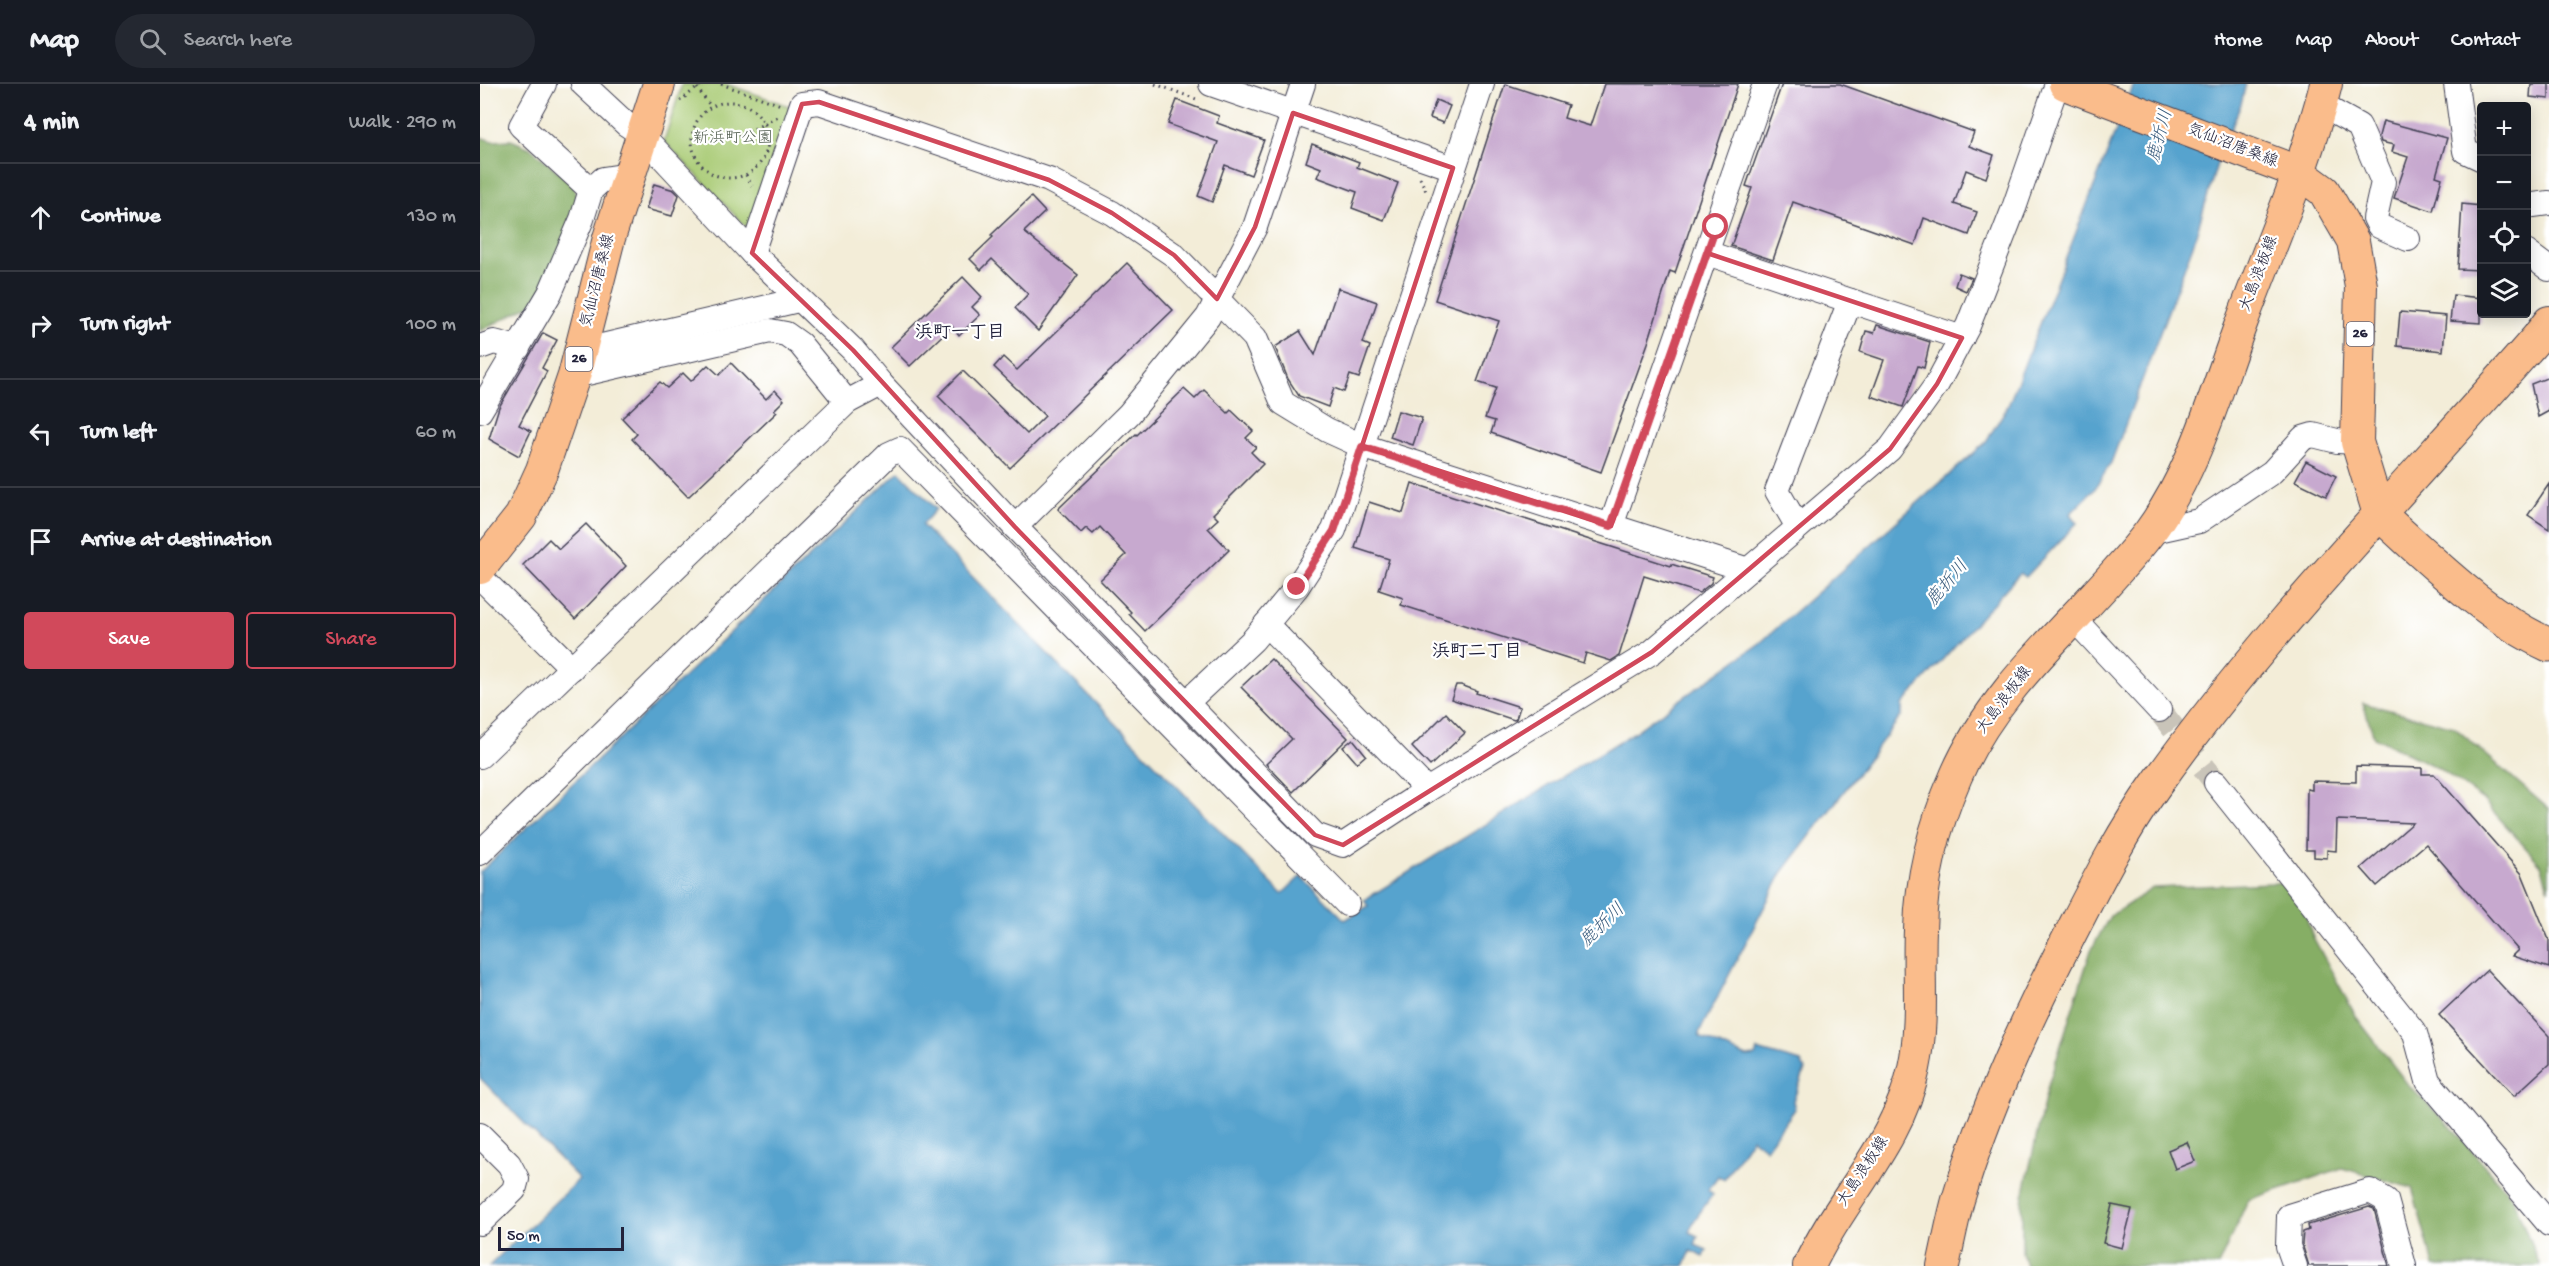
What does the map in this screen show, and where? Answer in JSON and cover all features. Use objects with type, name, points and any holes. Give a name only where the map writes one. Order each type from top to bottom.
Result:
[{"type":"highway","points":[[2379,514],[2465,592],[2536,639],[2549,645]]},
{"type":"main road","name":"気仙沼唐桑線","points":[[480,568],[521,516],[542,470],[578,363],[609,238],[659,84]]},
{"type":"main road","name":"気仙沼唐桑線","points":[[2065,84],[2285,167],[2324,191],[2353,240],[2361,286],[2357,442],[2379,514]]},
{"type":"main road","name":"気仙沼唐桑線","points":[[2285,167],[2323,95]]},
{"type":"main road","name":"大島浪板線","points":[[1809,1266],[1823,1236],[1889,1133],[1906,1098],[1914,1069],[1920,1030],[1920,929],[1926,875],[1937,827],[1957,774],[1983,727],[2014,683],[2074,619],[2149,532],[2175,491],[2199,440],[2285,167]]},
{"type":"main road","points":[[1943,1266],[1959,1200],[1993,1103],[2041,990],[2093,889],[2153,788],[2249,662],[2379,514],[2545,336]]},
{"type":"street","points":[[544,84],[521,126],[591,190]]},
{"type":"street","points":[[583,84],[626,124],[641,134],[798,300],[853,350],[881,384],[1015,527],[1315,835],[1342,845],[1652,652],[1890,449],[1937,384],[1962,338],[2014,208],[2057,84]]},
{"type":"street","points":[[1211,84],[1453,168]]},
{"type":"street","points":[[1015,527],[1129,414],[1208,317],[1255,227],[1303,84]]},
{"type":"street","points":[[1186,703],[1253,640],[1297,587],[1334,531],[1482,84]]},
{"type":"street","points":[[1611,526],[1765,84]]},
{"type":"street","points":[[2456,84],[2465,151],[2477,157]]},
{"type":"street","points":[[2323,95],[2359,126],[2383,182],[2374,218],[2379,226],[2408,239]]},
{"type":"street","points":[[752,253],[802,104],[819,102],[1049,180],[1112,213],[1174,255],[1255,338],[1283,403],[1327,430],[1362,447],[1748,570]]},
{"type":"street","points":[[480,411],[550,293],[582,219],[591,190],[603,179],[629,175]]},
{"type":"street","points":[[2531,205],[2549,203]]},
{"type":"street","points":[[1707,253],[1962,338]]},
{"type":"street","points":[[2531,256],[2549,269]]},
{"type":"street","points":[[578,363],[798,300]]},
{"type":"street","points":[[1798,527],[1777,491],[1850,301]]},
{"type":"street","points":[[578,363],[770,331],[786,334],[800,344],[847,402]]},
{"type":"street","points":[[480,347],[494,342],[518,348]]},
{"type":"street","points":[[480,756],[847,402],[881,384]]},
{"type":"street","points":[[2149,532],[2199,521],[2272,472],[2302,438],[2313,435],[2337,441],[2357,442]]},
{"type":"street","points":[[480,853],[889,454],[900,449],[1347,904]]},
{"type":"street","points":[[480,577],[572,668]]},
{"type":"street","points":[[2074,619],[2158,710]]},
{"type":"street","points":[[1266,624],[1427,790]]},
{"type":"street","points":[[2216,783],[2415,1034],[2428,1081],[2549,1224]]},
{"type":"street","points":[[480,1135],[509,1164],[517,1179],[514,1190],[480,1223]]},
{"type":"street","points":[[2295,1266],[2288,1246],[2289,1216],[2370,1191],[2386,1200],[2404,1266]]},
{"type":"path","points":[[677,110],[680,101],[702,84]]},
{"type":"path","points":[[721,84],[782,106]]},
{"type":"path","points":[[697,88],[711,107]]},
{"type":"path","points":[[728,101],[741,103],[753,109],[764,124],[768,144],[765,156],[757,167],[746,175],[722,178],[701,165],[692,144],[692,131],[697,120],[711,107],[728,101]]},
{"type":"path","points":[[738,136],[764,124]]},
{"type":"path","points":[[1416,176],[1420,178],[1427,195]]},
{"type":"highlighted area","points":[[819,102],[1049,180],[1112,213],[1174,255],[1217,299],[1255,227],[1293,113],[1453,168],[1362,446],[1611,526],[1707,253],[1962,338],[1937,384],[1890,449],[1652,652],[1343,845],[1315,835],[1015,527],[853,350],[752,253],[802,104]]},
{"type":"green space","name":"新浜町公園","points":[[682,84],[726,84],[795,108],[749,230],[664,141]]},
{"type":"green space","points":[[480,137],[492,141],[511,140],[530,148],[574,185],[577,203],[544,292],[529,306],[480,331]]},
{"type":"green space","points":[[2363,703],[2454,727],[2549,809],[2549,890],[2541,865],[2483,800],[2440,769],[2374,737]]},
{"type":"green space","points":[[2295,882],[2312,935],[2357,1018],[2409,1086],[2455,1131],[2513,1199],[2540,1266],[2434,1266],[2412,1188],[2342,1168],[2248,1200],[2218,1266],[2026,1266],[2022,1252],[2022,1201],[2047,1089],[2091,950],[2110,916],[2153,888]]},
{"type":"water","name":"鹿折川","points":[[2134,84],[2246,84],[2241,104],[2217,164],[2193,245],[2111,463],[2094,490],[2070,514],[2077,523],[2026,577],[2020,573],[1902,705],[1902,715],[1782,873],[1699,1033],[1700,1037],[1747,1057],[1755,1056],[1757,1050],[1801,1062],[1805,1070],[1793,1101],[1795,1109],[1766,1149],[1752,1138],[1724,1179],[1718,1176],[1708,1190],[1713,1194],[1689,1232],[1698,1236],[1695,1245],[1707,1250],[1704,1257],[1691,1251],[1684,1266],[489,1266],[579,1179],[480,1078],[480,872],[899,471],[936,509],[922,525],[1282,894],[1301,876],[1345,920],[1368,906],[1364,900],[1633,733],[1760,643],[1985,443],[2008,406]]},
{"type":"building","points":[[1505,84],[1568,105],[1564,118],[1590,126],[1604,84],[1738,84],[1675,273],[1670,271],[1648,343],[1601,472],[1491,433],[1495,421],[1485,418],[1496,388],[1477,382],[1499,321],[1435,300]]},
{"type":"building","points":[[1782,84],[1840,84],[1974,132],[1969,146],[1994,155],[1986,178],[1966,170],[1954,204],[1977,212],[1969,235],[1924,218],[1915,245],[1793,202],[1773,260],[1731,246],[1752,188],[1746,186]]},
{"type":"building","points":[[2531,84],[2549,84],[2549,99],[2530,97]]},
{"type":"building","points":[[1177,100],[1219,116],[1217,123],[1264,140],[1251,175],[1225,165],[1212,202],[1198,196],[1218,142],[1168,124]]},
{"type":"building","points":[[1436,100],[1450,106],[1443,123],[1430,118]]},
{"type":"building","points":[[2383,121],[2447,138],[2436,176],[2442,178],[2433,211],[2394,198],[2408,157],[2392,152],[2394,145],[2381,142],[2379,136]]},
{"type":"building","points":[[1312,144],[1359,162],[1357,167],[1398,183],[1384,220],[1352,208],[1357,192],[1317,177],[1321,168],[1306,162]]},
{"type":"building","points":[[654,184],[674,190],[679,195],[672,216],[646,209]]},
{"type":"building","points":[[1031,197],[1045,212],[1024,232],[1078,275],[1038,331],[1015,308],[1028,294],[992,259],[981,270],[970,259],[993,237],[991,235]]},
{"type":"building","points":[[2462,204],[2477,206],[2477,270],[2458,269]]},
{"type":"building","points":[[1127,263],[1173,310],[1010,468],[938,396],[963,371],[1027,434],[1045,416],[994,367],[1003,357],[1017,370]]},
{"type":"building","points":[[1959,273],[1972,278],[1966,291],[1955,286]]},
{"type":"building","points":[[963,277],[982,297],[972,307],[980,315],[959,335],[952,326],[910,366],[891,347]]},
{"type":"building","points":[[1338,288],[1377,302],[1363,343],[1370,346],[1359,378],[1350,375],[1344,392],[1334,388],[1328,407],[1299,396],[1288,379],[1275,347],[1300,331],[1315,355]]},
{"type":"building","points":[[2453,295],[2477,298],[2477,318],[2481,318],[2481,323],[2450,321]]},
{"type":"building","points":[[2400,312],[2446,316],[2443,351],[2397,346]]},
{"type":"building","points":[[1877,325],[1930,342],[1924,368],[1918,366],[1903,407],[1871,396],[1884,360],[1860,352],[1866,331],[1874,333]]},
{"type":"building","points":[[543,333],[557,340],[542,368],[547,371],[519,425],[531,431],[519,456],[489,439],[499,407]]},
{"type":"building","points":[[731,363],[766,399],[775,390],[784,400],[774,410],[777,412],[688,497],[632,439],[637,434],[622,418],[660,382],[667,388],[683,373],[691,381],[708,365],[719,375]]},
{"type":"building","points":[[2549,377],[2549,411],[2538,417],[2531,384]]},
{"type":"building","points":[[1184,389],[1195,399],[1204,390],[1228,413],[1231,410],[1253,431],[1246,438],[1256,447],[1251,452],[1263,464],[1213,514],[1218,519],[1208,528],[1229,550],[1145,631],[1129,614],[1131,612],[1100,580],[1126,555],[1100,527],[1093,534],[1086,528],[1081,533],[1058,509]]},
{"type":"building","points":[[1398,411],[1422,418],[1413,445],[1390,437]]},
{"type":"building","points":[[2306,461],[2336,476],[2326,496],[2295,481]]},
{"type":"building","points":[[1412,483],[1671,566],[1671,564],[1713,577],[1711,583],[1699,593],[1644,576],[1619,656],[1611,661],[1586,653],[1583,663],[1401,605],[1403,598],[1379,590],[1389,559],[1355,548],[1369,502],[1403,513]]},
{"type":"building","points":[[2549,484],[2549,529],[2528,515]]},
{"type":"building","points":[[586,524],[626,566],[575,619],[523,565],[549,539],[559,549]]},
{"type":"building","points":[[1271,659],[1348,738],[1293,792],[1266,764],[1292,739],[1241,687]]},
{"type":"building","points":[[1456,685],[1520,707],[1516,719],[1451,699]]},
{"type":"building","points":[[1446,713],[1465,733],[1430,766],[1412,747]]},
{"type":"building","points":[[1353,739],[1366,755],[1357,763],[1343,747]]},
{"type":"building","points":[[2356,766],[2422,768],[2422,774],[2434,774],[2522,874],[2549,940],[2549,968],[2512,956],[2518,950],[2426,844],[2377,886],[2361,868],[2413,823],[2337,820],[2336,851],[2327,850],[2327,858],[2314,857],[2314,850],[2306,850],[2307,789],[2312,790],[2312,781],[2356,782]]},
{"type":"building","points":[[2487,970],[2549,1036],[2549,1064],[2514,1096],[2439,1015]]},
{"type":"building","points":[[2187,1142],[2195,1161],[2175,1169],[2168,1150]]},
{"type":"building","points":[[2112,1205],[2132,1209],[2122,1248],[2103,1243]]},
{"type":"building","points":[[2369,1207],[2374,1209],[2389,1266],[2309,1266],[2302,1244],[2303,1232],[2309,1230],[2308,1225]]},
{"type":"tunnel","points":[[2159,710],[2216,783]]},
{"type":"district","name":"浜町一丁目","points":[[960,333]]},
{"type":"district","name":"浜町二丁目","points":[[1477,652]]},
{"type":"route","points":[[1297,587],[1334,531],[1362,447],[1611,526],[1716,227]]}]
